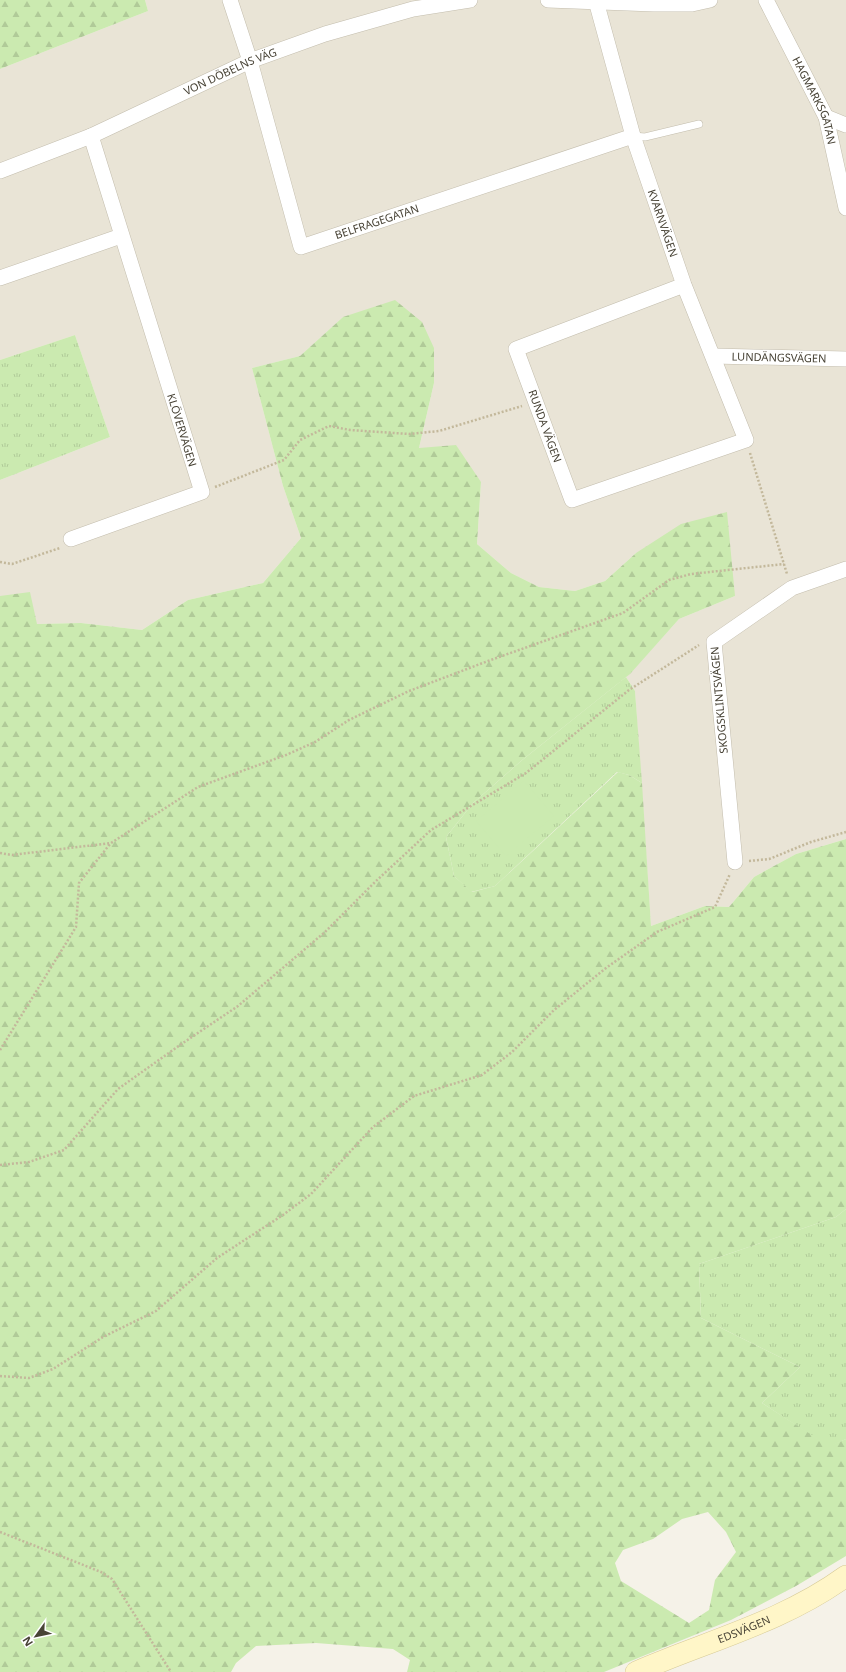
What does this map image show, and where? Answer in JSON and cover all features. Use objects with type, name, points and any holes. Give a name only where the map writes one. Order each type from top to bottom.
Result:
[{"type":"street","name":"BELFRAGEGATAN","points":[[230,0],[250,61],[301,247],[633,136]]},
{"type":"street","name":"VON DÖBELNS VÄG","points":[[0,171],[91,136],[250,61],[412,4],[470,0]]},
{"type":"street","points":[[548,0],[692,4],[710,0]]},
{"type":"street","name":"HAGMARKSGATAN","points":[[766,0],[826,117],[846,208]]},
{"type":"street","name":"KVARNVÄGEN","points":[[596,1],[633,136],[684,285],[746,440]]},
{"type":"street","points":[[826,117],[846,125]]},
{"type":"street","name":"KLÖVERVÄGEN","points":[[91,136],[202,492]]},
{"type":"street","points":[[0,278],[121,236]]},
{"type":"street","name":"RUNDA VÄGEN","points":[[684,285],[516,349],[572,500],[746,440]]},
{"type":"street","name":"LUNDÄNGSVÄGEN","points":[[713,356],[846,359]]},
{"type":"street","points":[[71,539],[202,492]]},
{"type":"street","name":"SKOGSKLINTSVÄGEN","points":[[735,862],[714,642],[792,588],[846,569]]},
{"type":"street","name":"EDSVÄGEN","points":[[636,1672],[675,1655],[786,1613],[829,1588],[846,1576]]},
{"type":"lane","name":"BELFRAGEGATAN","points":[[633,136],[645,137],[699,124]]},
{"type":"path","points":[[202,492],[284,460],[300,440],[329,426],[350,430],[409,434],[439,431],[536,402]]},
{"type":"path","points":[[746,440],[792,588]]},
{"type":"path","points":[[0,562],[12,564],[58,550],[71,539]]},
{"type":"path","points":[[0,1050],[76,927],[79,883],[111,843],[198,787],[286,756],[315,742],[349,720],[408,691],[623,613],[669,580],[691,574],[784,564]]},
{"type":"path","points":[[0,1165],[29,1162],[64,1150],[118,1090],[180,1045],[238,1006],[325,932],[375,882],[431,830],[526,773],[629,690],[700,644],[714,642]]},
{"type":"path","points":[[0,1376],[29,1378],[53,1369],[103,1337],[156,1311],[217,1258],[283,1216],[311,1194],[373,1127],[414,1096],[482,1075],[512,1052],[554,1010],[606,968],[657,932],[715,907],[735,862],[769,859],[811,842],[846,832]]},
{"type":"path","points":[[0,853],[12,855],[111,843]]},
{"type":"path","points":[[0,1532],[100,1572],[112,1579],[171,1672]]},
{"type":"shaded area","points":[[145,0],[846,0],[846,839],[796,854],[754,877],[729,907],[705,906],[651,926],[635,691],[626,677],[679,619],[735,596],[636,553],[605,581],[575,591],[539,587],[511,573],[477,544],[481,482],[419,448],[434,383],[343,317],[300,356],[252,368],[283,486],[301,538],[263,583],[188,600],[142,630],[81,623],[37,624],[0,596],[0,480],[110,437],[75,335],[0,360],[0,69],[148,11]]},
{"type":"green space","points":[[0,0],[145,0],[148,11],[0,69]]},
{"type":"green space","points":[[395,300],[422,322],[434,348],[434,383],[419,448],[456,445],[481,482],[477,544],[511,573],[539,587],[575,591],[605,581],[636,553],[681,524],[727,512],[735,596],[679,619],[630,674],[521,761],[473,803],[446,837],[454,876],[472,892],[495,886],[618,772],[629,775],[642,783],[651,926],[705,906],[729,907],[754,877],[796,854],[846,839],[846,1209],[836,1217],[699,1264],[701,1318],[800,1367],[762,1403],[829,1446],[846,1439],[846,1556],[796,1586],[731,1620],[604,1672],[407,1672],[410,1660],[393,1649],[316,1643],[256,1646],[236,1663],[231,1672],[0,1672],[0,596],[30,592],[37,624],[81,623],[142,630],[188,600],[263,583],[301,538],[283,486],[252,368],[300,356],[343,317]],"holes":[[[708,1512],[726,1532],[736,1552],[715,1580],[709,1610],[689,1623],[621,1581],[615,1563],[623,1550],[653,1539],[682,1519]]]},
{"type":"green space","points":[[75,335],[110,437],[0,480],[0,360]]},
{"type":"green space","points":[[626,677],[635,691],[642,783],[629,775],[617,772],[495,886],[471,892],[454,876],[446,837],[473,803],[521,761]]},
{"type":"green space","points":[[524,781],[554,816],[506,856],[476,821]]},
{"type":"green space","points":[[846,1209],[846,1439],[829,1447],[762,1403],[800,1367],[701,1318],[699,1264],[836,1217]]}]
